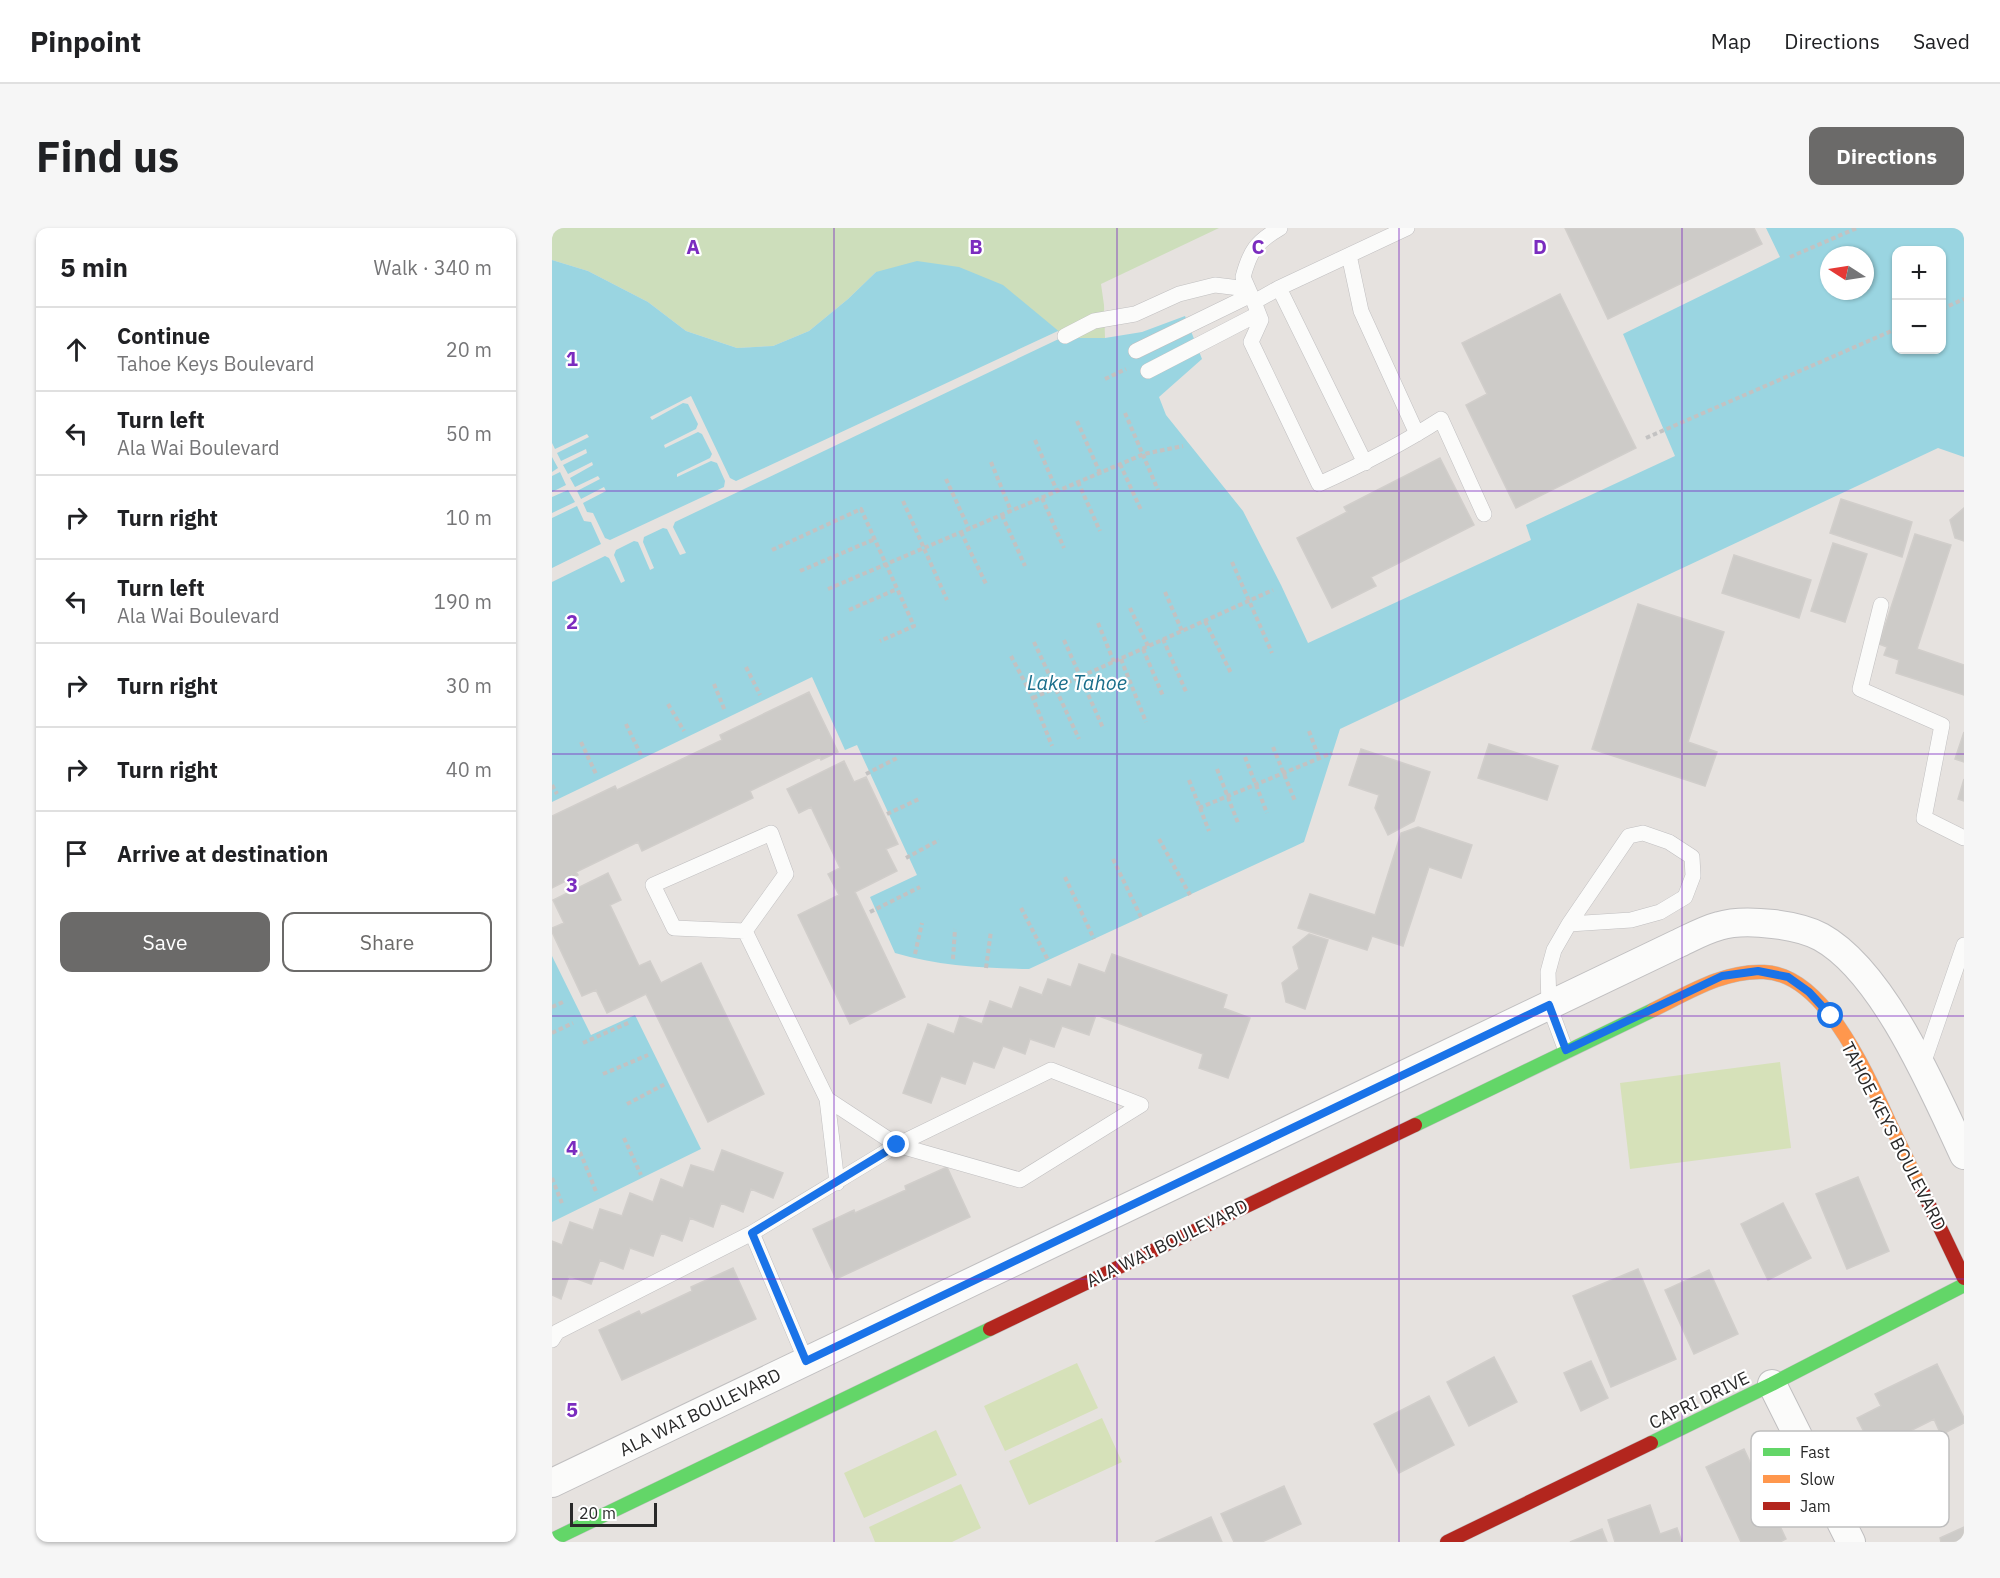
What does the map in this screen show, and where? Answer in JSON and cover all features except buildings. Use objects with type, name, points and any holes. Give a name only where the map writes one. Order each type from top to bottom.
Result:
[{"type":"street","name":"ALA WAI BOULEVARD","points":[[552,1483],[1549,1005],[1720,926],[1757,922],[1798,928],[1821,937],[1843,952],[1877,991],[1922,1067]]},
{"type":"street","name":"ALA WAI BOULEVARD","points":[[552,1540],[1722,976],[1758,971],[1788,977]]},
{"type":"street","name":"TAHOE KEYS BOULEVARD","points":[[1788,977],[1809,992],[1831,1016],[1861,1063],[1964,1278]]},
{"type":"street","points":[[1922,1067],[1964,1155]]},
{"type":"street","name":"CAPRI DRIVE","points":[[1447,1542],[1773,1384],[1964,1285]]},
{"type":"street","points":[[1773,1384],[1796,1431]]},
{"type":"street","points":[[1844,1527],[1851,1542]]},
{"type":"lane","points":[[1280,228],[1262,238],[1248,258],[1243,277],[1261,320],[1251,342],[1319,484],[1365,463],[1441,419],[1484,514]]},
{"type":"lane","points":[[1136,351],[1253,300],[1407,228]]},
{"type":"lane","points":[[1349,255],[1361,311],[1417,434]]},
{"type":"lane","points":[[1065,336],[1094,321],[1135,314],[1179,294],[1215,285],[1253,300]]},
{"type":"lane","points":[[1279,288],[1365,463]]},
{"type":"lane","points":[[1148,371],[1253,300]]},
{"type":"lane","points":[[1881,604],[1860,689],[1942,725],[1924,818],[1964,838]]},
{"type":"lane","points":[[771,833],[786,874],[745,931],[674,928],[653,885],[771,833]]},
{"type":"lane","points":[[1566,1050],[1549,1005],[1548,972],[1554,950],[1569,924],[1629,836],[1643,833],[1669,842],[1692,856],[1693,876],[1685,897],[1660,912],[1631,920],[1569,924]]},
{"type":"lane","points":[[745,931],[827,1099],[837,1183]]},
{"type":"lane","points":[[1922,1067],[1964,945]]},
{"type":"lane","points":[[552,1340],[557,1332],[752,1233],[897,1145],[1051,1070],[1141,1105],[1020,1179],[897,1145],[827,1099]]},
{"type":"lane","points":[[752,1233],[806,1361]]},
{"type":"path","points":[[1790,257],[1857,228]]},
{"type":"path","points":[[1946,307],[1964,299]]},
{"type":"path","points":[[1646,438],[1892,331]]},
{"type":"path","points":[[1125,413],[1158,490]]},
{"type":"path","points":[[1077,421],[1100,473]]},
{"type":"path","points":[[1035,440],[1057,491]]},
{"type":"path","points":[[828,589],[1144,454],[1183,446]]},
{"type":"path","points":[[991,462],[1011,511]]},
{"type":"path","points":[[1120,464],[1141,510]]},
{"type":"path","points":[[946,479],[969,529]]},
{"type":"path","points":[[1078,482],[1100,531]]},
{"type":"path","points":[[1042,498],[1064,548]]},
{"type":"path","points":[[903,501],[947,600]]},
{"type":"path","points":[[772,550],[861,509],[914,626],[880,642]]},
{"type":"path","points":[[1002,515],[1024,566]]},
{"type":"path","points":[[961,532],[986,584]]},
{"type":"path","points":[[800,571],[875,540]]},
{"type":"path","points":[[1232,561],[1272,653]]},
{"type":"path","points":[[849,610],[897,588]]},
{"type":"path","points":[[1033,698],[1273,590]]},
{"type":"path","points":[[1165,592],[1182,631]]},
{"type":"path","points":[[1130,609],[1163,696]]},
{"type":"path","points":[[1205,621],[1231,673]]},
{"type":"path","points":[[1098,623],[1114,662]]},
{"type":"path","points":[[1163,639],[1187,694]]},
{"type":"path","points":[[1064,640],[1102,728]]},
{"type":"path","points":[[1034,642],[1079,739]]},
{"type":"path","points":[[1011,656],[1033,698],[1053,746]]},
{"type":"path","points":[[1121,659],[1146,722]]},
{"type":"path","points":[[746,667],[760,695]]},
{"type":"path","points":[[714,684],[725,711]]},
{"type":"path","points":[[668,704],[684,731]]},
{"type":"path","points":[[626,724],[641,755]]},
{"type":"path","points":[[1309,731],[1319,758]]},
{"type":"path","points":[[581,742],[596,774]]},
{"type":"path","points":[[1273,747],[1295,801]]},
{"type":"path","points":[[1199,807],[1332,753]]},
{"type":"path","points":[[866,774],[899,757]]},
{"type":"path","points":[[1245,757],[1267,813]]},
{"type":"path","points":[[1217,769],[1238,823]]},
{"type":"path","points":[[1189,780],[1209,831]]},
{"type":"path","points":[[552,785],[557,794]]},
{"type":"path","points":[[886,814],[919,799]]},
{"type":"path","points":[[1160,839],[1190,895]]},
{"type":"path","points":[[906,858],[939,840]]},
{"type":"path","points":[[1113,859],[1141,917]]},
{"type":"path","points":[[1065,877],[1094,939]]},
{"type":"path","points":[[870,912],[920,887]]},
{"type":"path","points":[[1022,908],[1048,960]]},
{"type":"path","points":[[915,954],[922,923]]},
{"type":"path","points":[[953,959],[955,929]]},
{"type":"path","points":[[986,968],[992,931]]},
{"type":"path","points":[[552,1007],[565,1001]]},
{"type":"path","points":[[583,1043],[630,1022]]},
{"type":"path","points":[[552,1033],[573,1023]]},
{"type":"path","points":[[603,1074],[648,1055]]},
{"type":"path","points":[[627,1104],[665,1084]]},
{"type":"path","points":[[624,1138],[641,1175]]},
{"type":"path","points":[[580,1152],[597,1194]]},
{"type":"path","points":[[552,1178],[563,1206]]},
{"type":"green space","points":[[552,228],[1219,228],[1101,284],[1105,338],[1067,338],[1038,316],[876,272],[809,331],[773,346],[737,348],[686,331],[648,302],[588,271],[552,260]]},
{"type":"green space","points":[[1780,1062],[1791,1148],[1630,1169],[1620,1083]]},
{"type":"green space","points":[[1077,1363],[1098,1408],[1005,1451],[984,1406]]},
{"type":"green space","points":[[1102,1418],[1122,1462],[1029,1505],[1009,1461]]},
{"type":"green space","points":[[936,1430],[957,1475],[864,1518],[844,1473]]},
{"type":"green space","points":[[961,1484],[981,1528],[952,1542],[875,1542],[869,1527]]},
{"type":"water","name":"Lake Tahoe","points":[[1766,228],[1964,228],[1964,457],[1938,448],[1340,729],[1304,842],[1029,969],[944,964],[895,953],[870,897],[917,875],[857,745],[845,750],[812,677],[552,802],[552,260],[588,271],[648,302],[686,331],[737,348],[773,346],[809,331],[876,272],[917,261],[959,267],[1003,285],[1067,338],[1105,338],[1142,332],[1185,316],[1202,359],[1159,397],[1166,415],[1243,511],[1308,643],[1531,540],[1526,525],[1675,456],[1623,334],[1780,257]]},
{"type":"water","points":[[552,956],[591,1035],[635,1015],[701,1149],[552,1222]]},
{"type":"pier","points":[[1058,331],[1065,336],[675,522],[673,527],[686,553],[680,555],[667,529],[663,528],[644,537],[643,542],[654,568],[650,570],[638,542],[634,541],[616,550],[614,555],[625,581],[621,583],[609,558],[605,556],[552,582],[552,568],[601,544],[591,522],[584,521],[577,506],[552,518],[552,513],[575,502],[568,490],[552,497],[552,492],[566,485],[560,472],[552,476],[552,472],[558,468],[552,457],[552,443],[555,449],[587,434],[589,437],[557,453],[561,461],[586,449],[587,453],[563,465],[568,474],[592,462],[593,465],[570,478],[575,487],[598,476],[600,479],[577,491],[581,499],[604,487],[606,491],[583,503],[587,512],[593,513],[605,538],[610,540],[724,487],[725,481],[717,463],[711,461],[677,477],[677,474],[710,458],[712,454],[702,434],[698,432],[665,448],[664,445],[696,429],[698,424],[688,404],[683,403],[652,420],[650,417],[691,396],[730,478],[736,481]]},
{"type":"traffic: fast","points":[[1415,1125],[1653,1010]]},
{"type":"traffic: fast","points":[[1651,1443],[1772,1384],[1964,1285]]},
{"type":"traffic: fast","points":[[552,1540],[990,1329]]},
{"type":"traffic: slow","points":[[1653,1010],[1707,984],[1749,972],[1764,972],[1786,977],[1806,990],[1825,1008],[1857,1055],[1922,1190]]},
{"type":"traffic: jam","points":[[990,1329],[1415,1125]]},
{"type":"traffic: jam","points":[[1922,1190],[1964,1278]]},
{"type":"traffic: jam","points":[[1447,1542],[1651,1443]]},
{"type":"route","points":[[897,1145],[752,1233],[806,1361],[1549,1005],[1566,1050],[1722,976],[1758,971],[1788,977],[1809,992],[1831,1016]]}]
